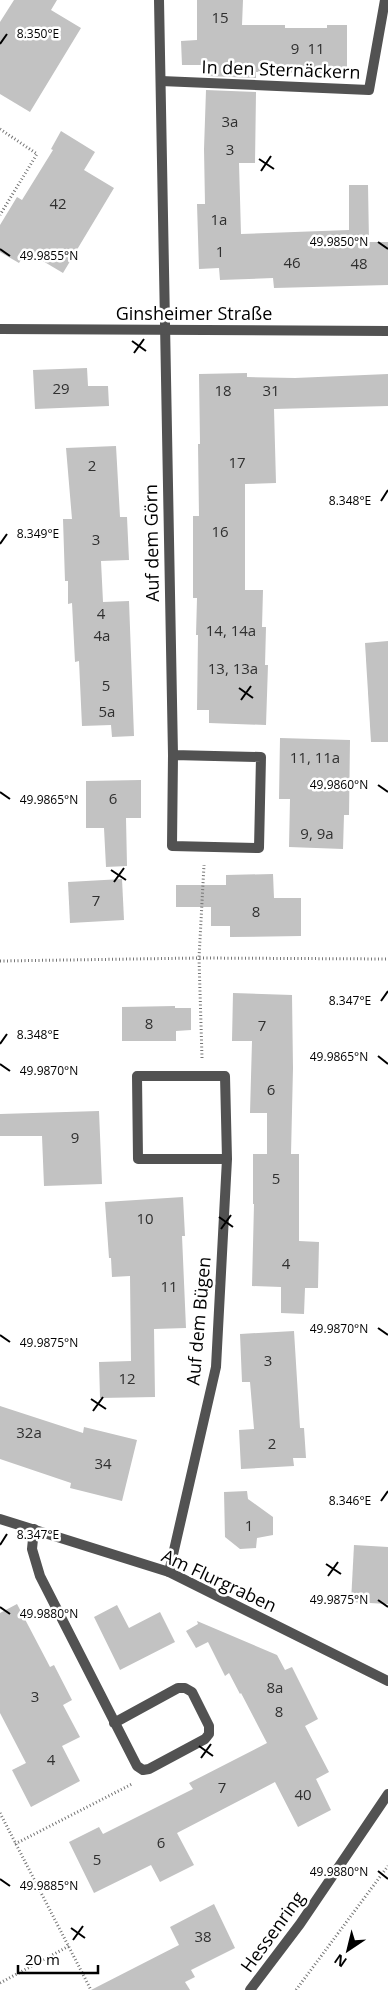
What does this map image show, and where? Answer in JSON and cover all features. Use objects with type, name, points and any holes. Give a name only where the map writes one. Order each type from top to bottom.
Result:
[{"type":"street","points":[[159,0],[164,330]]},
{"type":"street","name":"In den Sternäckern","points":[[160,81],[369,90],[385,0]]},
{"type":"street","name":"Ginsheimer Straße","points":[[0,329],[388,331]]},
{"type":"street","name":"Auf dem Görn","points":[[164,330],[173,755],[172,846],[259,848],[261,757],[173,755]]},
{"type":"street","name":"Auf dem Bügen","points":[[169,1572],[216,1367],[227,1159],[225,1076],[138,1076],[138,1159],[227,1159]]},
{"type":"street","name":"Am Flurgraben","points":[[0,1519],[169,1572],[388,1681]]},
{"type":"street","points":[[34,1529],[32,1549],[40,1576],[114,1723],[137,1766],[143,1770],[149,1769],[205,1739],[209,1734],[209,1726],[192,1692],[185,1688],[178,1688],[114,1723]]},
{"type":"street","name":"Hessenring","points":[[250,1990],[300,1924],[388,1794]]},
{"type":"path","points":[[0,129],[37,154],[0,215]]},
{"type":"path","points":[[203,1076],[199,958],[205,847]]},
{"type":"path","points":[[0,961],[199,958],[388,959]]},
{"type":"path","points":[[16,1844],[131,1786],[143,1770]]},
{"type":"path","points":[[0,1814],[91,1990]]},
{"type":"path","points":[[296,1990],[388,1866]]},
{"type":"path","points":[[0,1983],[69,1946]]},
{"type":"building","points":[[14,0],[57,0],[51,10],[81,28],[30,112],[0,94],[0,22]]},
{"type":"building","points":[[197,0],[243,0],[242,25],[285,25],[285,28],[327,28],[327,25],[347,25],[347,69],[327,69],[327,73],[256,72],[256,78],[206,76],[205,65],[182,65],[181,41],[197,40]]},
{"type":"building","points":[[206,90],[256,92],[255,163],[239,163],[241,234],[349,230],[349,185],[368,185],[369,242],[388,242],[388,285],[274,288],[273,278],[220,280],[219,268],[199,269],[197,204],[205,204]]},
{"type":"building","points":[[61,131],[95,152],[84,170],[114,188],[63,273],[26,251],[19,263],[0,252],[0,225],[17,197],[22,200],[53,150],[51,149]]},
{"type":"building","points":[[87,368],[88,386],[108,386],[109,406],[35,409],[33,370]]},
{"type":"building","points":[[247,373],[247,377],[295,378],[388,374],[388,406],[274,409],[276,483],[245,484],[245,590],[263,590],[262,627],[266,627],[265,665],[268,665],[266,725],[209,723],[209,710],[197,710],[198,635],[196,635],[197,598],[193,598],[193,516],[199,516],[199,374]]},
{"type":"building","points":[[116,446],[120,517],[127,517],[129,560],[101,561],[103,602],[129,601],[134,736],[112,737],[111,725],[82,726],[79,661],[75,662],[72,603],[68,604],[68,581],[65,581],[63,519],[72,519],[66,448]]},
{"type":"building","points":[[388,641],[388,742],[371,742],[365,643]]},
{"type":"building","points":[[280,738],[350,740],[349,815],[344,815],[343,849],[289,847],[290,799],[279,799]]},
{"type":"building","points":[[141,780],[141,818],[126,818],[127,866],[106,867],[104,828],[86,828],[86,781]]},
{"type":"building","points":[[273,874],[274,898],[301,898],[301,936],[230,937],[230,926],[211,926],[211,907],[176,907],[176,885],[226,885],[226,875]]},
{"type":"building","points":[[122,879],[124,920],[70,923],[68,882]]},
{"type":"building","points":[[233,993],[292,995],[291,1154],[299,1154],[299,1241],[319,1242],[318,1288],[305,1288],[304,1314],[281,1313],[281,1287],[252,1286],[253,1154],[267,1154],[267,1113],[250,1113],[252,1041],[232,1041]]},
{"type":"building","points":[[175,1006],[175,1008],[191,1008],[191,1030],[176,1031],[176,1041],[122,1041],[122,1007]]},
{"type":"building","points":[[99,1111],[102,1184],[44,1186],[42,1136],[0,1136],[0,1114]]},
{"type":"building","points":[[183,1197],[185,1236],[182,1236],[186,1328],[154,1329],[155,1397],[100,1398],[99,1362],[131,1361],[130,1276],[112,1277],[105,1202]]},
{"type":"building","points":[[294,1331],[300,1428],[304,1428],[306,1458],[293,1458],[294,1466],[241,1469],[239,1430],[254,1429],[250,1382],[242,1382],[240,1334]]},
{"type":"building","points":[[0,1406],[83,1433],[84,1427],[137,1440],[122,1501],[70,1488],[71,1483],[0,1459]]},
{"type":"building","points":[[247,1491],[248,1499],[273,1517],[273,1535],[257,1538],[256,1548],[240,1549],[225,1537],[224,1492]]},
{"type":"building","points":[[354,1545],[388,1547],[388,1604],[351,1602]]},
{"type":"building","points":[[17,1604],[50,1667],[54,1665],[72,1700],[63,1705],[80,1737],[62,1746],[80,1781],[31,1807],[12,1770],[26,1763],[0,1713],[0,1613]]},
{"type":"building","points":[[117,1605],[129,1628],[160,1612],[175,1642],[120,1670],[94,1617]]},
{"type":"building","points":[[197,1621],[277,1655],[285,1670],[292,1667],[318,1719],[305,1726],[329,1772],[316,1779],[331,1810],[298,1827],[275,1782],[177,1833],[194,1865],[160,1882],[151,1865],[94,1893],[69,1842],[99,1827],[103,1834],[193,1789],[189,1783],[267,1743],[241,1693],[229,1673],[225,1676],[208,1642],[196,1648],[186,1631],[198,1624]]},
{"type":"building","points":[[214,1904],[235,1948],[191,1970],[195,1977],[185,1982],[190,1990],[91,1990],[179,1945],[170,1927]]}]
